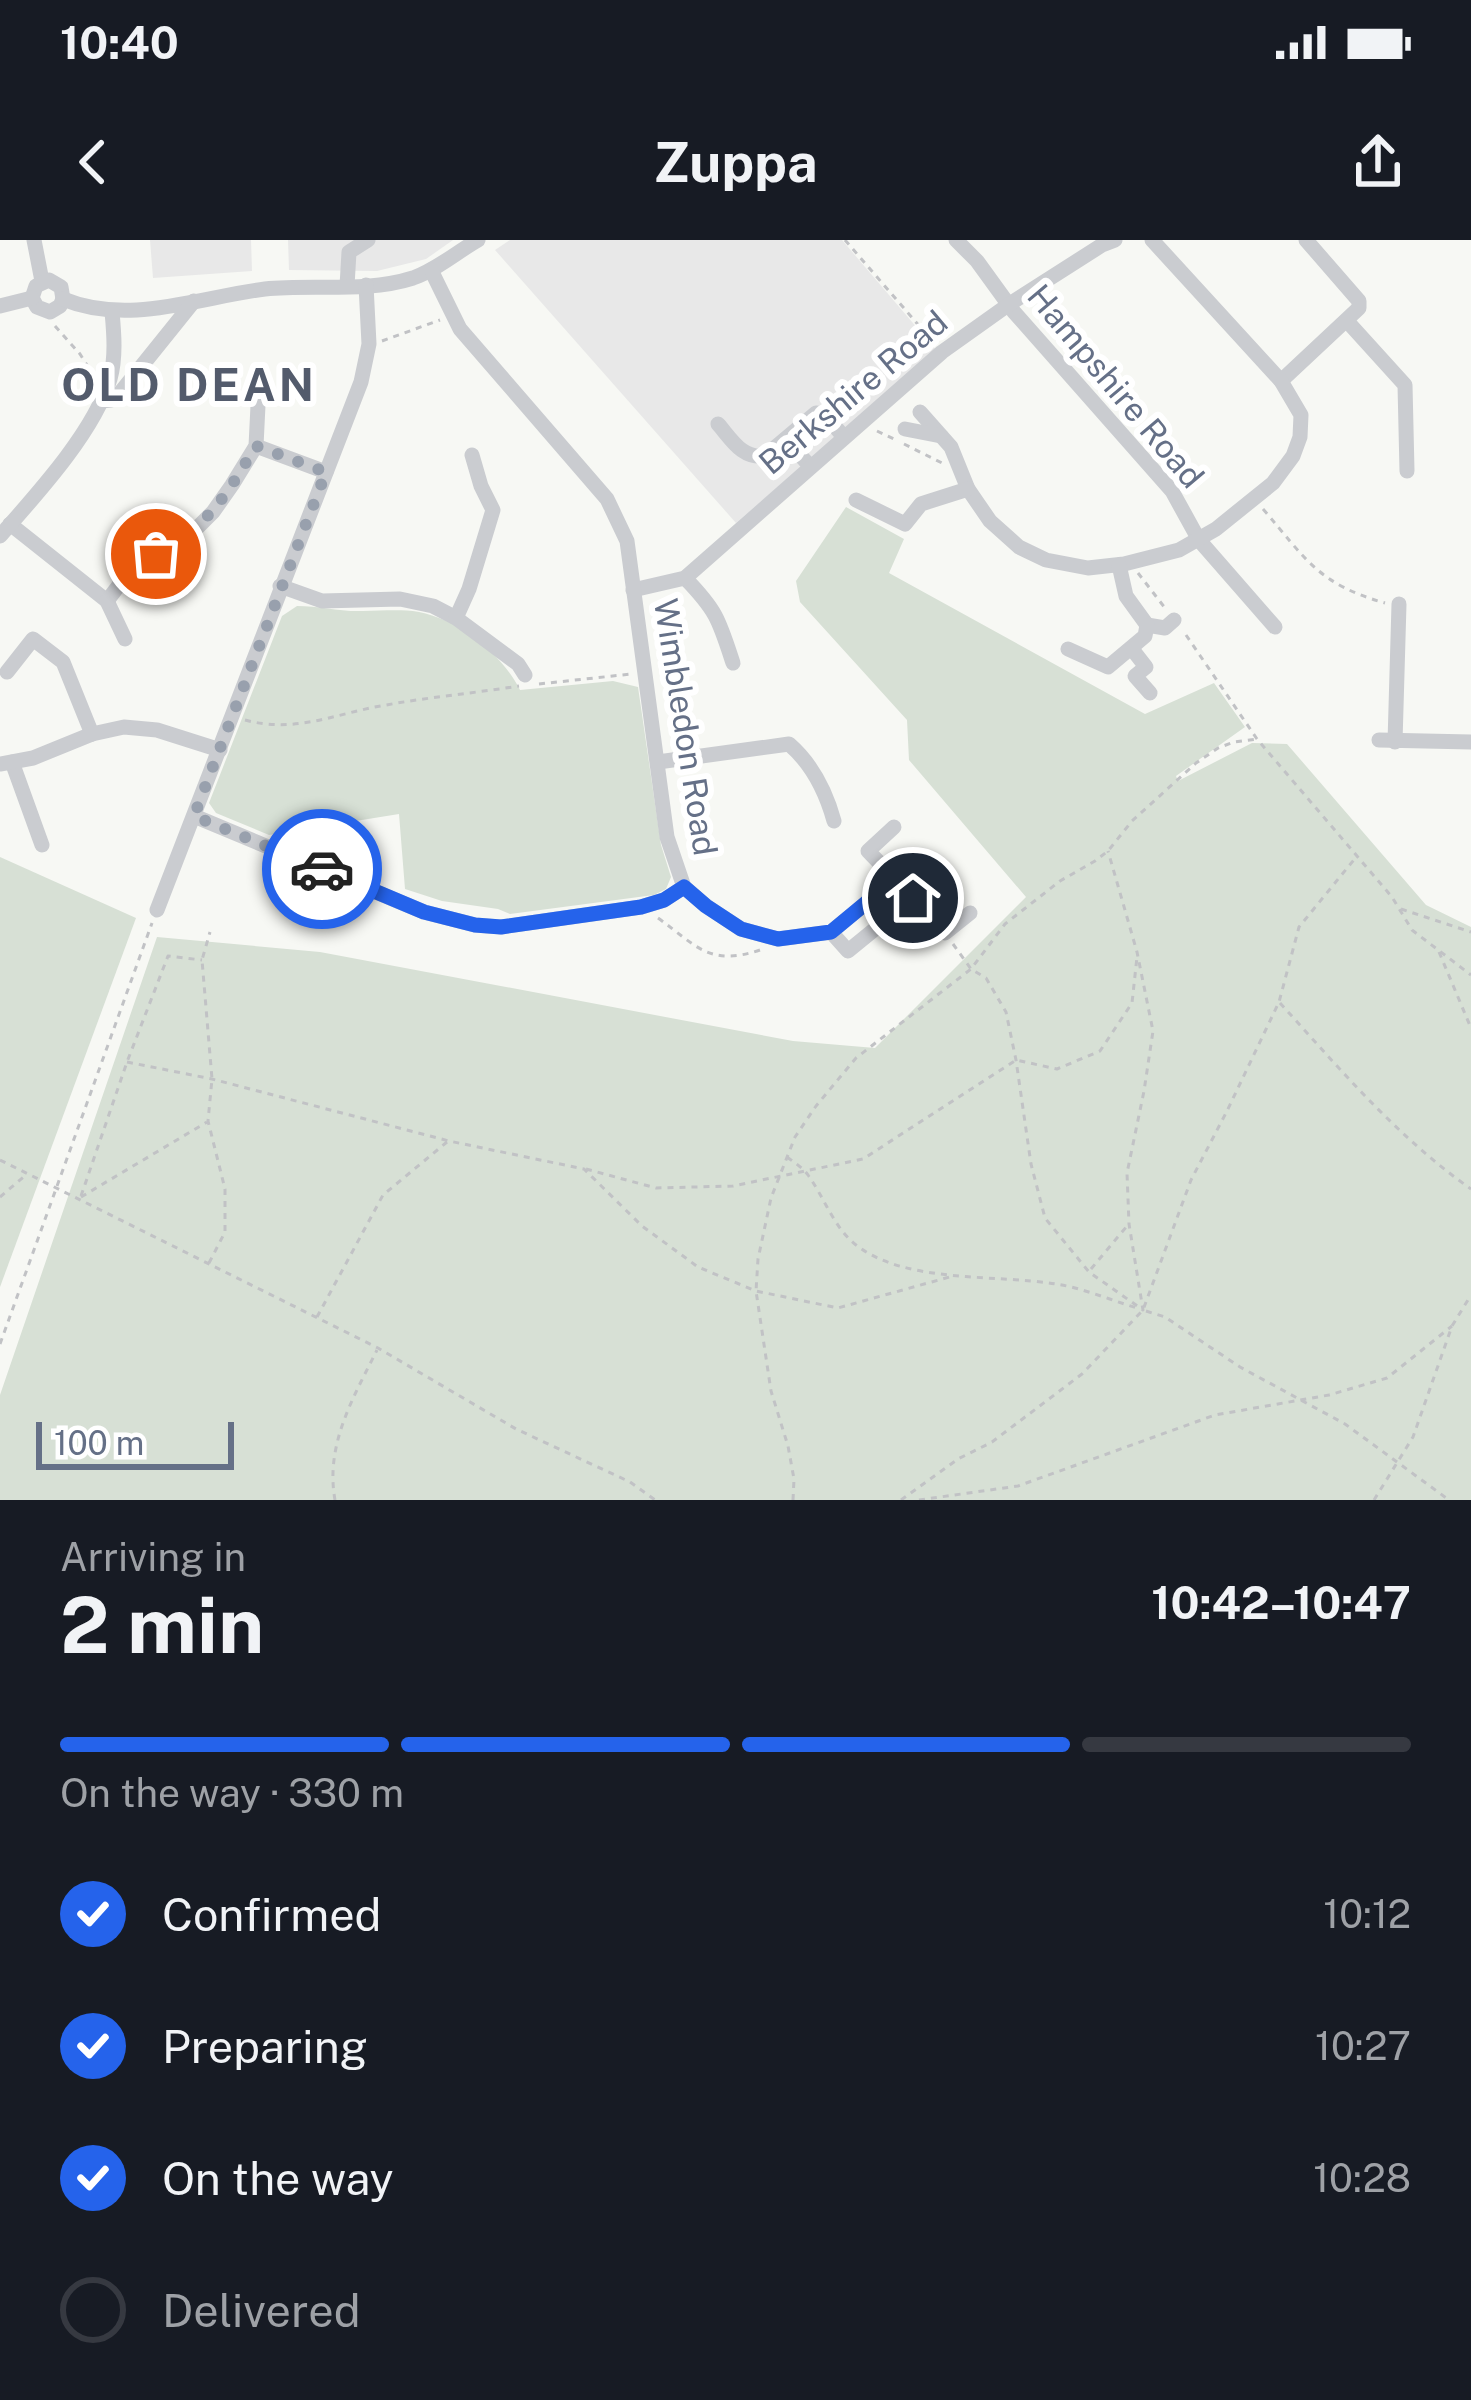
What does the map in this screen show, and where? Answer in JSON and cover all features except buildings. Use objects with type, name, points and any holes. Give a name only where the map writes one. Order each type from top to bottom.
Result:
[{"type":"street","points":[[34,240],[42,281]]},
{"type":"street","points":[[347,286],[349,252],[368,240]]},
{"type":"street","points":[[64,299],[112,312],[268,289],[366,285],[416,277],[478,240]]},
{"type":"street","name":"Hampshire Road","points":[[956,240],[1172,491],[1199,540],[1275,627]]},
{"type":"street","points":[[920,412],[951,447],[990,521],[1018,547],[1046,560],[1088,568],[1127,564],[1199,540],[1273,483],[1293,456],[1300,437],[1300,415],[1281,381],[1152,240]]},
{"type":"street","points":[[1281,381],[1359,308],[1359,301],[1306,240]]},
{"type":"street","name":"Berkshire Road","points":[[633,590],[685,578],[942,352],[1105,242]]},
{"type":"street","name":"Wimbledon Road","points":[[194,816],[424,912],[475,925],[501,927],[641,907],[684,887],[667,838],[626,541],[608,500],[460,329],[431,270]]},
{"type":"street","points":[[37,304],[36,286],[42,281],[56,282],[64,299]]},
{"type":"street","points":[[157,910],[362,382],[369,344],[366,285]]},
{"type":"street","points":[[0,306],[37,304],[55,310],[64,299]]},
{"type":"street","points":[[102,397],[111,400],[120,393],[194,301]]},
{"type":"street","points":[[112,312],[111,375],[102,397],[85,431],[5,530],[107,601],[125,639]]},
{"type":"street","points":[[1347,321],[1405,385],[1407,471]]},
{"type":"street","points":[[107,601],[129,572],[191,534],[213,512],[256,446],[260,385]]},
{"type":"street","points":[[718,424],[749,456],[765,456],[820,412],[844,437]]},
{"type":"street","points":[[904,429],[941,436]]},
{"type":"street","points":[[786,440],[810,466]]},
{"type":"street","points":[[256,446],[326,472]]},
{"type":"street","points":[[456,618],[470,589],[493,510],[472,455]]},
{"type":"street","points":[[856,500],[905,524],[921,504],[965,481]]},
{"type":"street","points":[[156,554],[182,579],[194,566],[191,534]]},
{"type":"street","points":[[1127,564],[1126,596],[1148,626],[1165,628],[1172,617],[1186,634]]},
{"type":"street","points":[[685,578],[718,617],[733,663]]},
{"type":"street","points":[[280,586],[322,602],[400,599],[433,606],[518,664],[525,675]]},
{"type":"street","points":[[1399,604],[1387,741],[1471,742]]},
{"type":"street","points":[[1068,649],[1108,667],[1145,636],[1148,626]]},
{"type":"street","points":[[7,672],[33,639],[63,662],[92,734]]},
{"type":"street","points":[[1129,651],[1146,667],[1135,676],[1150,693]]},
{"type":"street","points":[[42,845],[6,763],[124,727],[157,730],[220,750]]},
{"type":"street","points":[[658,762],[789,745],[806,759],[834,821]]},
{"type":"street","points":[[894,826],[868,851],[945,933],[970,913]]},
{"type":"street","points":[[684,887],[741,929],[778,939],[831,932],[895,879]]},
{"type":"street","points":[[831,932],[848,951],[913,898]]},
{"type":"path","points":[[845,240],[942,352]]},
{"type":"path","points":[[37,304],[80,354],[102,397]]},
{"type":"path","points":[[369,344],[454,315]]},
{"type":"path","points":[[871,428],[965,481]]},
{"type":"path","points":[[1253,499],[1332,584],[1358,596],[1399,604]]},
{"type":"path","points":[[1127,564],[1172,617]]},
{"type":"path","points":[[1186,634],[1257,740],[1400,908],[1412,930],[1471,975]]},
{"type":"path","points":[[233,715],[274,726],[331,719],[380,706],[644,672]]},
{"type":"path","points":[[794,1500],[788,1446],[771,1391],[756,1292],[771,1198],[795,1136],[856,1058],[971,969],[1005,924],[1108,850],[1132,821],[1196,763],[1218,748],[1257,740]]},
{"type":"path","points":[[1108,850],[1153,1030],[1126,1173],[1143,1310]]},
{"type":"path","points":[[901,1500],[958,1459],[992,1442],[1082,1374],[1143,1310],[1190,1180],[1279,1002],[1299,927],[1357,856]]},
{"type":"path","points":[[641,907],[701,952],[736,958],[778,939]]},
{"type":"path","points":[[1400,908],[1471,932]]},
{"type":"path","points":[[0,1344],[149,931]]},
{"type":"path","points":[[209,1263],[225,1232],[225,1189],[208,1121],[212,1078],[202,960],[210,932]]},
{"type":"path","points":[[945,933],[971,969],[986,978],[1006,1012],[1030,1164],[1045,1218],[1089,1272],[1143,1310]]},
{"type":"path","points":[[1438,950],[1471,1028]]},
{"type":"path","points":[[127,1062],[212,1078],[449,1142],[656,1188],[733,1186],[863,1159],[1016,1060],[1057,1069],[1100,1051],[1132,1003],[1137,952]]},
{"type":"path","points":[[80,1198],[168,956],[202,960]]},
{"type":"path","points":[[1279,1002],[1387,1120],[1436,1165],[1471,1189]]},
{"type":"path","points":[[80,1198],[208,1121]]},
{"type":"path","points":[[317,1318],[383,1195],[449,1142]]},
{"type":"path","points":[[788,1157],[806,1172],[856,1246],[922,1271],[1061,1284],[1165,1317],[1240,1367],[1345,1424],[1449,1500]]},
{"type":"path","points":[[0,1160],[378,1348],[516,1429],[630,1482],[655,1500]]},
{"type":"path","points":[[584,1169],[642,1226],[698,1267],[756,1292],[838,1307],[953,1276]]},
{"type":"path","points":[[0,1197],[28,1173]]},
{"type":"path","points":[[1089,1272],[1129,1224]]},
{"type":"path","points":[[1374,1500],[1413,1436],[1452,1326],[1471,1295]]},
{"type":"path","points":[[919,1500],[1018,1486],[1215,1415],[1329,1395],[1387,1378],[1452,1326]]},
{"type":"path","points":[[335,1500],[330,1474],[342,1418],[378,1348]]},
{"type":"shaded area","points":[[150,240],[251,240],[252,271],[153,278]]},
{"type":"shaded area","points":[[288,240],[453,240],[426,259],[377,271],[289,270]]},
{"type":"shaded area","points":[[510,240],[842,240],[936,350],[736,523],[495,250]]},
{"type":"shaded area","points":[[846,507],[904,539],[889,573],[1145,714],[1214,683],[1245,727],[1176,776],[1178,781],[1252,743],[1287,744],[1426,905],[1471,927],[1471,1500],[0,1500],[0,1395],[157,937],[320,952],[793,1041],[875,1048],[1026,897],[909,760],[907,720],[800,602],[796,581]]},
{"type":"shaded area","points":[[297,606],[412,611],[450,622],[478,640],[520,690],[613,681],[638,687],[661,845],[671,877],[666,889],[654,895],[510,914],[405,889],[399,814],[269,835],[216,813],[209,803],[282,616]]},
{"type":"shaded area","points":[[0,857],[136,918],[0,1287]]},
{"type":"way so far","points":[[156,554],[191,534],[213,512],[256,446],[326,472],[194,816],[322,869]]},
{"type":"district","name":"OLD DEAN","points":[[189,385]]},
{"type":"route","points":[[322,869],[424,912],[501,927],[641,907],[684,887],[741,929],[778,939],[831,932],[895,879],[913,898]]}]
